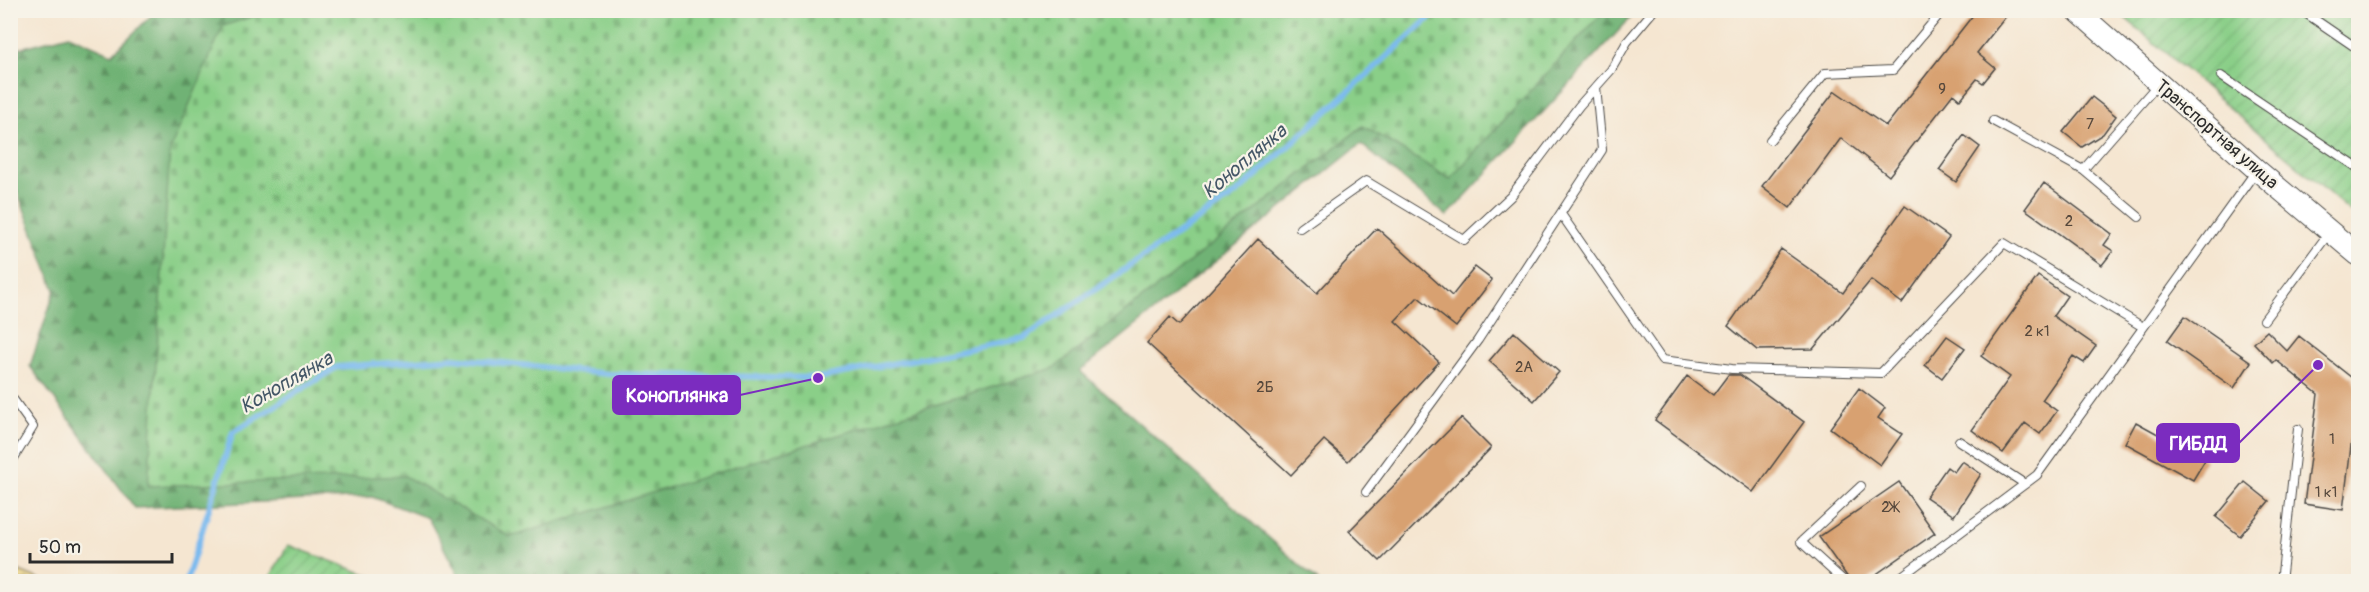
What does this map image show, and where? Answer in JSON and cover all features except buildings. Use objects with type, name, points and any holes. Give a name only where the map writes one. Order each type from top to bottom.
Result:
[{"type":"main road","name":"Транспортная улица","points":[[2076,10],[2257,170],[2358,255]]},
{"type":"lane","points":[[1300,228],[1366,181],[1464,240],[1511,196],[1611,70],[1627,42],[1654,10]]},
{"type":"lane","points":[[1770,140],[1825,73],[1893,70],[1943,10]]},
{"type":"lane","points":[[2301,10],[2358,50]]},
{"type":"lane","points":[[2221,76],[2358,168]]},
{"type":"lane","points":[[2083,170],[2158,83]]},
{"type":"lane","points":[[1366,492],[1478,340],[1602,150],[1596,87]]},
{"type":"lane","points":[[1993,121],[2083,170],[2139,217]]},
{"type":"lane","points":[[1894,582],[2037,475],[2257,170]]},
{"type":"lane","points":[[1561,214],[1662,360],[1732,369],[1881,374],[2004,243],[2143,327]]},
{"type":"lane","points":[[2264,320],[2330,231]]},
{"type":"lane","points":[[10,395],[33,427],[14,458],[10,459]]},
{"type":"lane","points":[[2281,582],[2298,429]]},
{"type":"lane","points":[[1959,441],[2025,484]]},
{"type":"lane","points":[[1845,582],[1801,542],[1861,486]]},
{"type":"green space","points":[[273,10],[1604,11],[1450,179],[1363,126],[1054,368],[510,537],[405,476],[148,486],[170,150],[223,26]]},
{"type":"green space","points":[[156,11],[1637,11],[1447,216],[1361,144],[1080,371],[1318,581],[458,581],[456,571],[428,518],[372,497],[135,508],[30,366],[55,290],[11,175],[11,62],[17,49],[69,35],[112,54]]},
{"type":"green space","points":[[2117,11],[2358,11],[2358,218]]},
{"type":"green space","points":[[288,545],[384,581],[268,581]]},
{"type":"sand","points":[[15,569],[44,581],[11,581],[11,572]]},
{"type":"waterway","name":"Коноплянка","points":[[186,582],[233,432],[337,367],[454,358],[608,374],[818,378],[1024,338],[1237,193],[1438,10]]},
{"type":"place","name":"ГИБДД","points":[[2318,365]]},
{"type":"place","name":"Коноплянка","points":[[818,378]]}]
